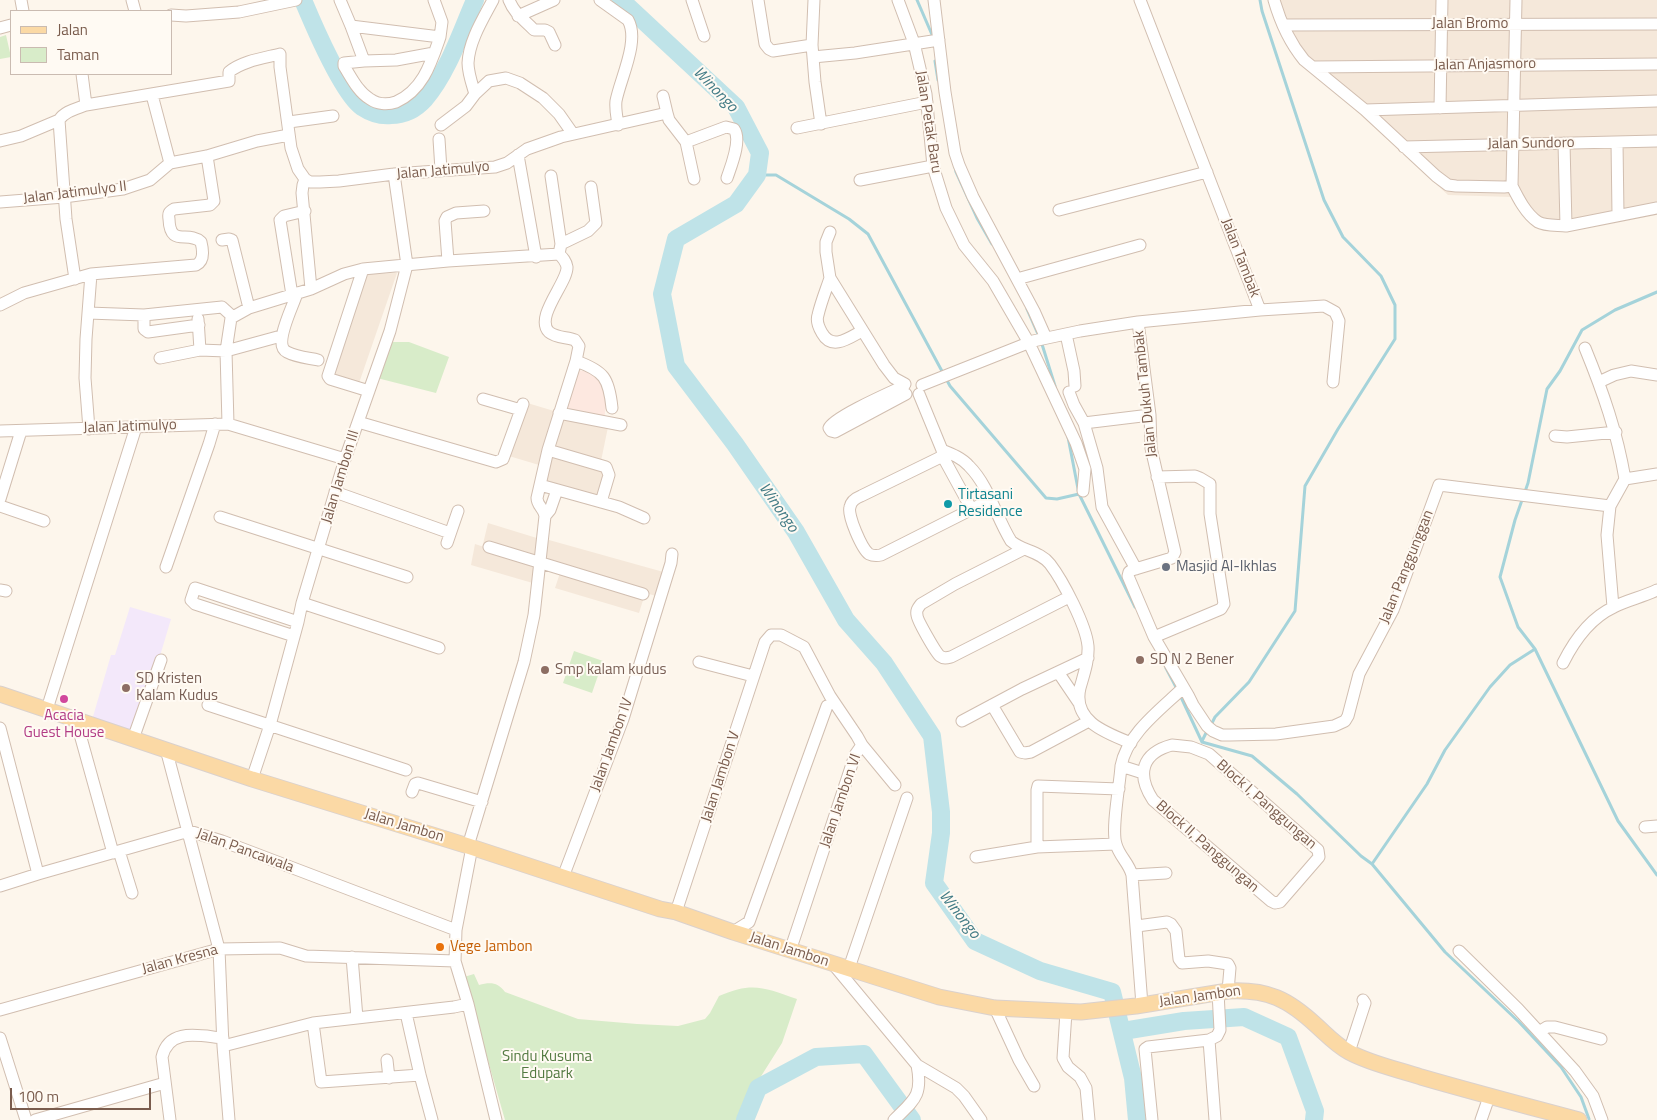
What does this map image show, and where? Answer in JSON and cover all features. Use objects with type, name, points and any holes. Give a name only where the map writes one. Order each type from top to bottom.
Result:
[{"type":"main road","name":"Jalan Jambon","points":[[0,694],[47,708],[76,720],[252,779],[660,909],[676,912],[938,997],[995,1008],[1074,1012],[1139,1006],[1223,992],[1243,990],[1262,992],[1288,1001],[1337,1044],[1365,1060],[1489,1097],[1577,1120]]},
{"type":"street","points":[[340,0],[364,61]]},
{"type":"street","points":[[434,0],[442,22],[440,37],[434,53],[426,73],[409,95],[391,104],[381,104],[369,99],[360,91],[344,66],[346,62],[396,60],[434,53]]},
{"type":"street","points":[[475,94],[468,64],[469,56],[476,33],[493,0]]},
{"type":"street","points":[[510,0],[518,16],[534,30],[549,32],[555,45]]},
{"type":"street","points":[[518,16],[554,0]]},
{"type":"street","points":[[600,0],[631,24],[631,43],[628,59],[616,102],[618,125]]},
{"type":"street","points":[[692,0],[704,36]]},
{"type":"street","points":[[758,0],[765,44],[768,49],[773,51],[869,51],[939,40]]},
{"type":"street","points":[[814,0],[813,51],[821,124]]},
{"type":"street","name":"Jalan Petak Baru","points":[[898,0],[914,43],[926,102],[933,166],[946,208],[964,245],[1038,340]]},
{"type":"street","points":[[934,0],[950,128],[959,165],[977,205],[1017,279],[1085,469],[1083,491]]},
{"type":"street","name":"Jalan Tambak","points":[[920,390],[1038,340],[1138,322],[1260,310],[1140,0]]},
{"type":"street","points":[[1274,0],[1278,14],[1298,52],[1313,67],[1366,110],[1436,176],[1448,184],[1504,188],[1512,186]]},
{"type":"street","points":[[1440,108],[1442,0]]},
{"type":"street","points":[[1516,0],[1512,186],[1529,213],[1538,221],[1566,226],[1657,208]]},
{"type":"street","points":[[172,16],[239,12],[295,1]]},
{"type":"street","name":"Jalan Bromo","points":[[1284,25],[1657,24]]},
{"type":"street","points":[[351,26],[440,37]]},
{"type":"street","points":[[0,141],[21,136],[59,120],[65,113],[86,105],[229,81],[229,72],[233,69],[280,54],[280,67],[294,160],[305,179],[302,189],[311,289]]},
{"type":"street","name":"Jalan Anjasmoro","points":[[1313,67],[1657,64]]},
{"type":"street","points":[[82,75],[86,105]]},
{"type":"street","points":[[441,125],[466,106],[488,81],[506,78],[520,83],[543,98],[559,114],[573,134]]},
{"type":"street","points":[[152,95],[170,163]]},
{"type":"street","points":[[663,96],[668,120],[686,142],[694,180]]},
{"type":"street","points":[[1366,110],[1657,101]]},
{"type":"street","points":[[797,128],[926,102]]},
{"type":"street","name":"Jalan Jatimulyo","points":[[305,179],[310,182],[339,181],[394,174],[495,167],[507,163],[518,155],[541,144],[573,134],[667,113]]},
{"type":"street","points":[[289,122],[333,116]]},
{"type":"street","points":[[59,120],[66,219],[75,279]]},
{"type":"street","points":[[686,142],[726,126],[734,129],[738,136],[733,162],[727,178]]},
{"type":"street","name":"Jalan Jatimulyo II","points":[[0,202],[64,197],[123,189],[143,184],[156,176],[170,163],[207,156],[257,141],[289,134]]},
{"type":"street","points":[[439,139],[441,170]]},
{"type":"street","name":"Jalan Sundoro","points":[[1404,147],[1657,141]]},
{"type":"street","points":[[1617,142],[1618,215]]},
{"type":"street","points":[[1564,143],[1566,226]]},
{"type":"street","points":[[518,155],[536,256]]},
{"type":"street","points":[[0,305],[24,293],[91,274],[196,265],[202,262],[202,245],[199,240],[174,235],[170,228],[168,216],[169,212],[174,209],[210,205],[214,201],[207,156]]},
{"type":"street","points":[[860,180],[933,166]]},
{"type":"street","points":[[1059,210],[1207,172]]},
{"type":"street","name":"Jalan Jambon III","points":[[252,779],[270,725],[302,603],[335,492],[390,331],[407,265],[394,174]]},
{"type":"street","points":[[496,1120],[468,1004],[455,961],[456,930],[470,847],[524,662],[534,616],[545,516],[544,510],[538,502],[540,485],[548,450],[576,361],[578,346],[575,340],[550,333],[545,322],[545,318],[567,269],[560,249],[551,176]]},
{"type":"street","points":[[228,424],[226,351],[230,320],[233,316],[249,308],[311,289],[344,274],[363,269],[448,261],[536,256],[560,249],[588,231],[596,223],[590,187]]},
{"type":"street","points":[[448,261],[446,218],[456,213],[484,211]]},
{"type":"street","points":[[305,212],[284,216],[280,220],[295,294],[281,336],[282,347],[287,352],[318,360]]},
{"type":"street","points":[[830,232],[826,242],[830,278],[862,331],[894,378],[913,397],[920,390]]},
{"type":"street","points":[[222,240],[232,240],[249,308]]},
{"type":"street","points":[[1017,279],[1140,245]]},
{"type":"street","points":[[363,269],[328,376],[330,379],[369,391]]},
{"type":"street","points":[[89,430],[85,378],[91,274]]},
{"type":"street","points":[[830,278],[818,316],[819,328],[823,336],[832,342],[838,342],[862,331]]},
{"type":"street","points":[[1260,310],[1324,306],[1335,312],[1339,321],[1333,382]]},
{"type":"street","points":[[88,314],[144,315],[222,307],[233,316]]},
{"type":"street","points":[[198,310],[200,350]]},
{"type":"street","points":[[144,315],[144,329],[148,332],[199,325]]},
{"type":"street","name":"Jalan Dukuh Tambak","points":[[1136,569],[1170,560],[1174,555],[1172,534],[1151,448],[1150,415],[1138,322]]},
{"type":"street","points":[[1066,334],[1074,371],[1072,389],[1074,405],[1084,423],[1097,468],[1102,507],[1136,569],[1129,572],[1128,579],[1179,691],[1142,729],[1137,751]]},
{"type":"street","points":[[160,358],[200,350],[226,351],[281,336]]},
{"type":"street","points":[[1585,348],[1616,432],[1625,479],[1610,506],[1607,535],[1613,607]]},
{"type":"street","points":[[576,361],[593,367],[603,375],[612,408]]},
{"type":"street","points":[[1599,382],[1614,374],[1631,370],[1657,375]]},
{"type":"street","points":[[843,422],[905,388],[910,379],[920,382],[920,390],[945,453],[972,510]]},
{"type":"street","points":[[358,422],[496,462],[503,459],[522,407],[483,399]]},
{"type":"street","points":[[559,413],[621,425]]},
{"type":"street","points":[[1084,423],[1150,415]]},
{"type":"street","points":[[166,567],[215,424]]},
{"type":"street","name":"Jalan Jatimulyo","points":[[0,431],[89,430],[228,424],[345,459]]},
{"type":"street","points":[[47,708],[136,427]]},
{"type":"street","points":[[0,499],[21,431]]},
{"type":"street","points":[[1555,436],[1567,437],[1616,432]]},
{"type":"street","points":[[548,450],[606,467],[609,475],[601,502]]},
{"type":"street","points":[[990,500],[881,555],[872,555],[866,550],[852,523],[849,512],[851,503],[861,496],[945,453],[959,458],[970,466],[990,500],[1011,541],[1048,561],[1069,597],[1085,633],[1088,648],[1088,658],[1080,689],[1079,703]]},
{"type":"street","points":[[1625,479],[1657,474]]},
{"type":"street","points":[[1154,637],[1221,609],[1224,604],[1210,514],[1210,484],[1200,478],[1191,476],[1158,477]]},
{"type":"street","points":[[540,485],[619,507],[644,518]]},
{"type":"street","name":"Jalan Panggunggan","points":[[1179,691],[1213,732],[1222,735],[1276,734],[1340,724],[1348,716],[1359,674],[1392,610],[1439,485],[1610,506]]},
{"type":"street","points":[[545,516],[550,510],[557,490]]},
{"type":"street","points":[[335,492],[448,538],[458,511]]},
{"type":"street","points":[[0,506],[44,521]]},
{"type":"street","points":[[220,518],[407,577]]},
{"type":"street","points":[[489,547],[643,594]]},
{"type":"street","points":[[1024,549],[955,584],[918,607],[916,611],[918,620],[939,655],[945,658],[951,657],[1069,597]]},
{"type":"street","name":"Jalan Jambon IV","points":[[563,877],[622,720],[672,563],[672,554]]},
{"type":"street","points":[[294,636],[195,604],[191,600],[196,588],[298,622]]},
{"type":"street","points":[[1563,663],[1571,648],[1584,631],[1613,607],[1657,590]]},
{"type":"street","points":[[302,603],[439,648]]},
{"type":"street","name":"Jalan Jambon VI","points":[[765,642],[771,635],[781,635],[804,647],[830,696],[862,745],[854,755],[790,950]]},
{"type":"street","name":"Jalan Jambon V","points":[[676,912],[765,642]]},
{"type":"street","points":[[962,721],[1088,658]]},
{"type":"street","points":[[133,739],[161,660]]},
{"type":"street","points":[[699,662],[754,676]]},
{"type":"street","points":[[1058,672],[1090,722],[1137,751],[1145,765],[1143,773],[1121,766]]},
{"type":"street","points":[[208,705],[406,770]]},
{"type":"street","points":[[992,705],[1020,752],[1025,753],[1031,752],[1090,722]]},
{"type":"street","points":[[733,932],[749,922],[827,706]]},
{"type":"street","points":[[76,720],[116,852],[132,893]]},
{"type":"street","points":[[0,728],[38,874]]},
{"type":"street","points":[[862,745],[895,785]]},
{"type":"street","name":"Block I, Panggungan","points":[[1137,751],[1172,746],[1191,747],[1209,754],[1318,850],[1319,857],[1280,902],[1275,903]]},
{"type":"street","points":[[166,749],[219,949],[229,1120]]},
{"type":"street","points":[[1137,751],[1123,756],[1114,836],[1116,844],[1132,875],[1137,926],[1139,1006]]},
{"type":"street","name":"Block II, Panggungan","points":[[1143,773],[1149,794],[1158,805],[1275,903]]},
{"type":"street","points":[[412,792],[415,784],[418,783],[482,802]]},
{"type":"street","points":[[1037,847],[1036,790],[1038,786],[1119,789]]},
{"type":"street","points":[[849,968],[907,798]]},
{"type":"street","name":"Jalan Pancawala","points":[[0,886],[189,831],[222,841],[456,930]]},
{"type":"street","points":[[976,857],[1037,847],[1116,844]]},
{"type":"street","points":[[1132,875],[1166,873]]},
{"type":"street","points":[[1137,926],[1167,922],[1175,928],[1180,960],[1182,962],[1208,961],[1228,964],[1230,968],[1219,1009],[1220,1030],[1217,1036],[1209,1040],[1148,1047],[1145,1049],[1152,1120]]},
{"type":"street","name":"Jalan Kresna","points":[[0,1010],[219,949],[280,948],[306,956],[455,961]]},
{"type":"street","points":[[1459,951],[1540,1032],[1575,1071],[1592,1096],[1602,1120]]},
{"type":"street","points":[[352,958],[357,1018]]},
{"type":"street","points":[[833,964],[917,1065],[956,1088],[981,1120]]},
{"type":"street","points":[[1349,1052],[1365,1003],[1362,1000]]},
{"type":"street","points":[[170,1120],[162,1057],[164,1049],[176,1038],[186,1035],[223,1042],[313,1023],[468,1004]]},
{"type":"street","points":[[995,1008],[1019,1060],[1034,1086]]},
{"type":"street","points":[[1074,1012],[1063,1058],[1068,1068],[1080,1077],[1086,1088],[1089,1120]]},
{"type":"street","points":[[406,1013],[432,1120]]},
{"type":"street","points":[[313,1023],[320,1082],[420,1075]]},
{"type":"street","points":[[1540,1032],[1547,1027],[1554,1027],[1601,1039]]},
{"type":"street","points":[[0,1038],[26,1120]]},
{"type":"street","points":[[1209,1040],[1215,1120]]},
{"type":"street","points":[[387,1060],[389,1078]]},
{"type":"street","points":[[894,1119],[915,1099],[918,1093],[917,1065]]},
{"type":"street","points":[[35,1120],[165,1083]]},
{"type":"street","points":[[1481,1120],[1489,1097]]},
{"type":"shaded area","points":[[1271,0],[1657,0],[1657,211],[1542,224],[1511,197],[1448,195],[1297,57]]},
{"type":"shaded area","points":[[397,273],[358,386],[327,378],[359,274]]},
{"type":"shaded area","points":[[579,370],[600,375],[607,398],[604,420],[566,411]]},
{"type":"shaded area","points":[[524,402],[554,411],[539,465],[509,456]]},
{"type":"shaded area","points":[[563,417],[608,427],[601,461],[555,451]]},
{"type":"shaded area","points":[[553,454],[606,470],[598,500],[543,485]]},
{"type":"shaded area","points":[[488,523],[540,539],[535,559],[483,544]]},
{"type":"shaded area","points":[[549,540],[667,573],[659,597],[542,561]]},
{"type":"shaded area","points":[[475,544],[539,565],[536,584],[471,565]]},
{"type":"shaded area","points":[[560,573],[644,597],[639,613],[555,588]]},
{"type":"shaded area","name":"SD Kristen Kalam Kudus","points":[[130,607],[171,619],[137,733],[92,720],[111,655],[115,655]]},
{"type":"green space","points":[[6,35],[10,57],[0,59],[0,37]]},
{"type":"green space","points":[[390,342],[409,342],[449,357],[436,393],[377,378]]},
{"type":"green space","points":[[574,651],[603,661],[592,693],[563,683]]},
{"type":"green space","name":"Sindu Kusuma Edupark","points":[[474,974],[479,985],[490,983],[497,985],[505,992],[578,1019],[637,1024],[678,1026],[705,1019],[719,996],[750,987],[767,989],[797,999],[782,1043],[753,1089],[739,1120],[505,1120],[464,977]]},
{"type":"waterway","name":"Winongo","points":[[303,0],[329,58],[354,100],[369,111],[387,115],[405,113],[418,106],[425,99],[441,77],[475,0]]},
{"type":"waterway","name":"Winongo","points":[[621,0],[736,107],[760,153],[757,175],[736,204],[676,239],[662,294],[676,366],[735,444],[796,532],[846,620],[884,663],[932,736],[941,812],[941,833],[934,883],[975,941],[1040,971],[1112,992],[1133,1078],[1137,1120]]},
{"type":"waterway","points":[[917,0],[933,37]]},
{"type":"waterway","points":[[1212,723],[1215,717],[1249,682],[1295,611],[1305,486],[1338,429],[1395,339],[1395,305],[1381,276],[1343,237],[1324,200],[1260,0]]},
{"type":"waterway","points":[[935,61],[938,80]]},
{"type":"waterway","points":[[955,167],[977,218],[992,244]]},
{"type":"waterway","points":[[757,175],[776,175],[849,219],[868,234],[950,386],[1046,498],[1057,499],[1079,494]]},
{"type":"waterway","points":[[1535,649],[1518,627],[1500,577],[1515,520],[1528,483],[1547,389],[1560,371],[1582,330],[1615,310],[1657,292]]},
{"type":"waterway","points":[[1027,309],[1041,341],[1055,386]]},
{"type":"waterway","points":[[1068,437],[1079,494],[1135,607]]},
{"type":"waterway","points":[[1372,864],[1427,784],[1445,750],[1490,687],[1510,665],[1535,649],[1618,821],[1657,875]]},
{"type":"waterway","points":[[1166,668],[1177,689]]},
{"type":"waterway","points":[[1180,695],[1202,742]]},
{"type":"waterway","points":[[1202,741],[1206,733]]},
{"type":"waterway","points":[[1202,742],[1252,756],[1297,794],[1361,856],[1372,864],[1445,952],[1519,1022],[1561,1067],[1581,1097],[1589,1119]]},
{"type":"waterway","points":[[1123,1031],[1184,1021],[1244,1017],[1288,1037],[1315,1111],[1314,1120]]},
{"type":"waterway","points":[[745,1120],[758,1088],[816,1057],[864,1054],[912,1120]]},
{"type":"place","name":"Tirtasani Residence","points":[[948,504]]},
{"type":"place","name":"Masjid Al-Ikhlas","points":[[1166,567]]},
{"type":"place","name":"SD N 2 Bener","points":[[1140,660]]},
{"type":"place","name":"Smp kalam kudus","points":[[545,670]]},
{"type":"place","name":"SD Kristen Kalam Kudus","points":[[126,688]]},
{"type":"place","name":"Acacia Guest House","points":[[64,699]]},
{"type":"place","name":"Vege Jambon","points":[[440,947]]}]
